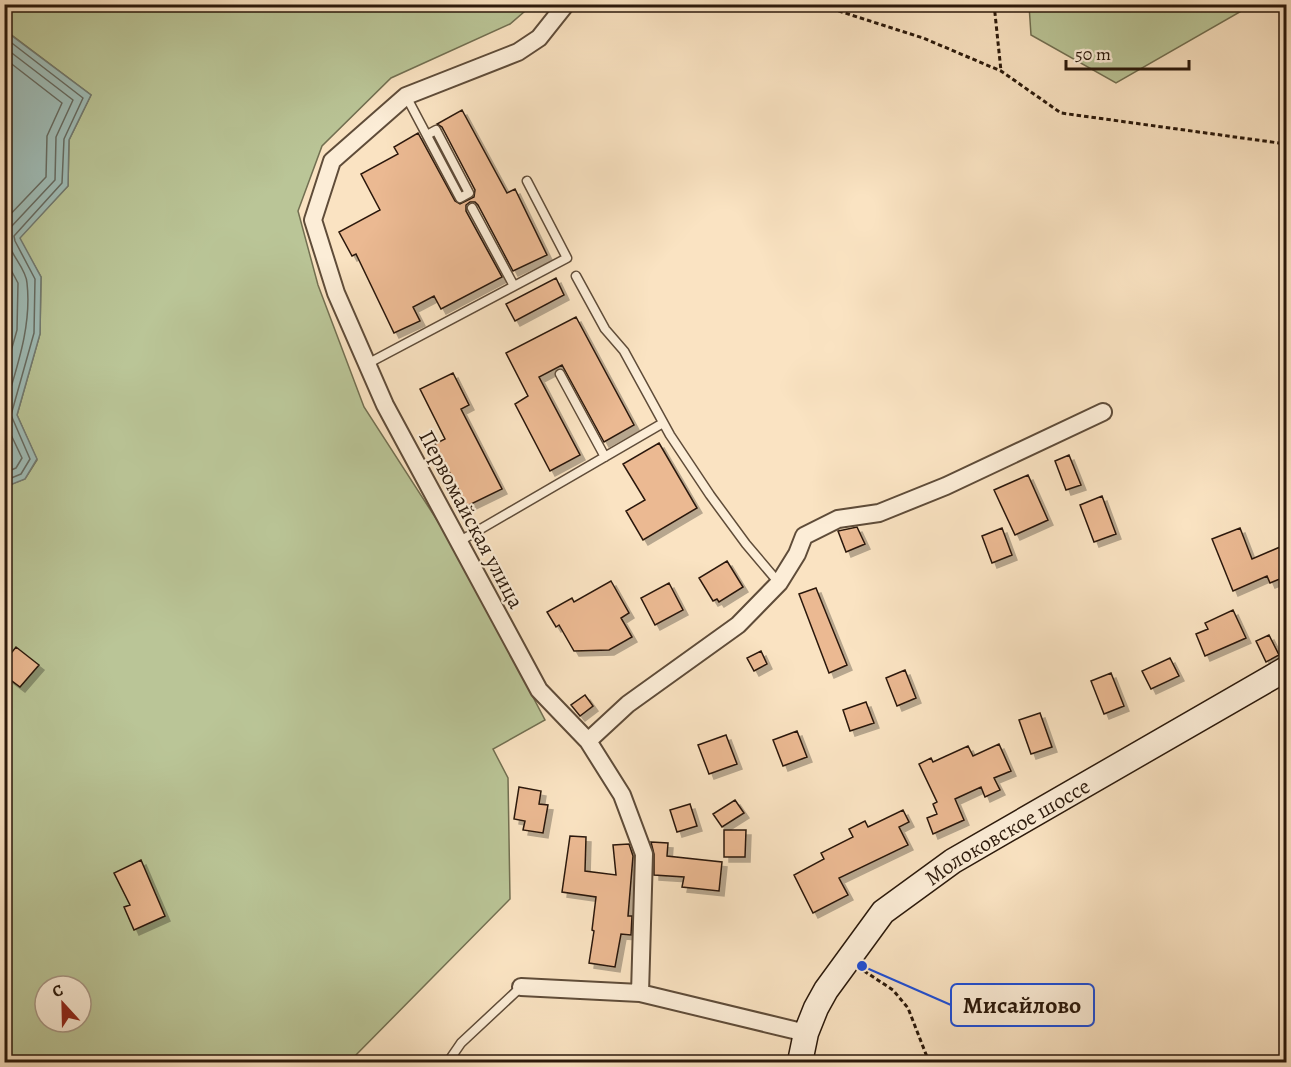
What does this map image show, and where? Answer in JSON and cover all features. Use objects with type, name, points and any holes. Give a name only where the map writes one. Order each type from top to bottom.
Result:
[{"type":"main road","name":"Молоковское шоссе","points":[[800,1062],[806,1033],[816,1008],[826,990],[883,912],[953,861],[1287,669]]},
{"type":"street","name":"Первомайская улица","points":[[566,4],[539,38],[518,51],[406,96],[332,161],[313,220],[336,293],[385,405],[539,690],[588,741],[622,795],[644,854],[640,993]]},
{"type":"street","points":[[588,741],[628,704],[738,625],[779,583],[797,554],[804,536],[838,519],[879,513],[946,486],[1102,412]]},
{"type":"street","points":[[521,987],[640,993],[806,1033]]},
{"type":"lane","points":[[406,96],[460,198],[469,193],[436,130],[427,135]]},
{"type":"lane","points":[[367,364],[567,258],[527,181]]},
{"type":"lane","points":[[472,208],[514,286]]},
{"type":"lane","points":[[576,276],[605,329],[624,351],[663,423],[710,495],[746,544],[779,583]]},
{"type":"lane","points":[[560,374],[605,457]]},
{"type":"lane","points":[[460,541],[663,423]]},
{"type":"lane","points":[[448,1062],[461,1043],[521,987]]},
{"type":"path","points":[[817,4],[923,38],[1001,71],[1061,114],[1287,144]]},
{"type":"path","points":[[994,4],[1001,71]]},
{"type":"path","points":[[994,12],[1000,4]]},
{"type":"path","points":[[858,975],[864,971],[893,990],[908,1008],[929,1062]]},
{"type":"green space","points":[[1029,4],[1252,5],[1116,83],[1031,35]]},
{"type":"green space","points":[[5,5],[532,5],[510,24],[391,78],[322,146],[298,211],[318,285],[364,407],[455,548],[545,720],[493,749],[508,778],[510,899],[349,1062],[5,1062],[4,487],[25,479],[37,460],[17,415],[40,334],[41,277],[19,238],[68,186],[69,140],[91,95],[5,30]]},
{"type":"water","points":[[4,30],[91,95],[69,140],[68,186],[20,238],[41,277],[40,334],[17,415],[37,459],[25,479],[5,487]]},
{"type":"building","points":[[462,110],[507,193],[515,189],[547,255],[513,271],[478,205],[470,202],[466,205],[466,211],[502,277],[441,309],[434,296],[413,307],[420,321],[394,333],[356,254],[352,256],[339,232],[380,210],[361,174],[398,154],[394,147],[418,133],[455,201],[460,204],[474,197],[475,190],[442,127],[437,124]]},
{"type":"building","points":[[556,278],[564,295],[515,321],[506,304]]},
{"type":"building","points":[[576,317],[634,425],[604,442],[562,365],[539,377],[580,455],[550,471],[515,404],[528,396],[506,353]]},
{"type":"building","points":[[453,373],[469,405],[461,409],[502,489],[467,506],[435,444],[445,439],[420,389]]},
{"type":"building","points":[[659,443],[697,508],[643,540],[626,511],[645,500],[623,464]]},
{"type":"building","points":[[1069,455],[1081,485],[1066,490],[1055,461]]},
{"type":"building","points":[[1028,475],[1048,520],[1015,535],[994,490]]},
{"type":"building","points":[[1102,496],[1116,534],[1094,542],[1080,505]]},
{"type":"building","points":[[857,527],[865,544],[846,552],[838,531]]},
{"type":"building","points":[[1002,528],[1012,555],[992,563],[982,536]]},
{"type":"building","points":[[1240,528],[1252,559],[1287,544],[1287,576],[1270,583],[1267,576],[1233,591],[1212,539]]},
{"type":"building","points":[[727,561],[743,587],[719,602],[717,599],[713,601],[699,578]]},
{"type":"building","points":[[611,581],[629,613],[621,618],[632,637],[609,650],[574,651],[559,625],[556,627],[547,612],[572,598],[574,602]]},
{"type":"building","points":[[669,583],[683,610],[655,625],[641,598]]},
{"type":"building","points":[[816,588],[847,665],[829,673],[799,594]]},
{"type":"building","points":[[1233,610],[1246,638],[1205,656],[1196,634],[1208,629],[1205,623]]},
{"type":"building","points":[[1269,635],[1279,655],[1266,662],[1256,641]]},
{"type":"building","points":[[16,647],[39,665],[20,687],[4,675],[4,662]]},
{"type":"building","points":[[761,651],[767,664],[754,671],[747,658]]},
{"type":"building","points":[[1170,658],[1179,676],[1151,689],[1142,671]]},
{"type":"building","points":[[905,670],[916,698],[897,706],[886,678]]},
{"type":"building","points":[[1111,673],[1124,706],[1104,714],[1091,681]]},
{"type":"building","points":[[585,695],[593,706],[580,716],[571,705]]},
{"type":"building","points":[[866,702],[874,723],[850,731],[843,710]]},
{"type":"building","points":[[1040,713],[1052,747],[1031,754],[1019,720]]},
{"type":"building","points":[[797,731],[807,757],[783,766],[773,740]]},
{"type":"building","points":[[726,735],[737,764],[709,774],[698,745]]},
{"type":"building","points":[[999,744],[1011,771],[994,778],[1000,790],[985,797],[981,787],[955,799],[964,820],[933,834],[927,818],[937,814],[933,804],[937,802],[919,764],[931,758],[933,762],[968,746],[973,756]]},
{"type":"building","points":[[519,787],[541,791],[539,804],[548,805],[543,833],[523,830],[525,821],[514,819]]},
{"type":"building","points":[[735,800],[744,813],[722,827],[713,814]]},
{"type":"building","points":[[690,804],[697,826],[677,832],[670,810]]},
{"type":"building","points":[[903,810],[909,822],[899,827],[908,845],[839,878],[848,895],[813,913],[794,875],[824,859],[821,853],[853,837],[849,829],[865,821],[868,827]]},
{"type":"building","points":[[724,830],[746,830],[745,857],[724,857]]},
{"type":"building","points":[[570,836],[586,837],[585,871],[616,875],[613,845],[629,844],[633,856],[628,916],[632,916],[631,935],[621,934],[615,967],[589,963],[596,897],[562,892]]},
{"type":"building","points":[[651,842],[668,843],[667,856],[722,862],[719,891],[682,887],[684,877],[654,875],[654,854]]},
{"type":"building","points":[[141,860],[165,916],[134,930],[124,907],[130,905],[114,873]]},
{"type":"place","name":"Мисайлово","points":[[862,966]]}]
